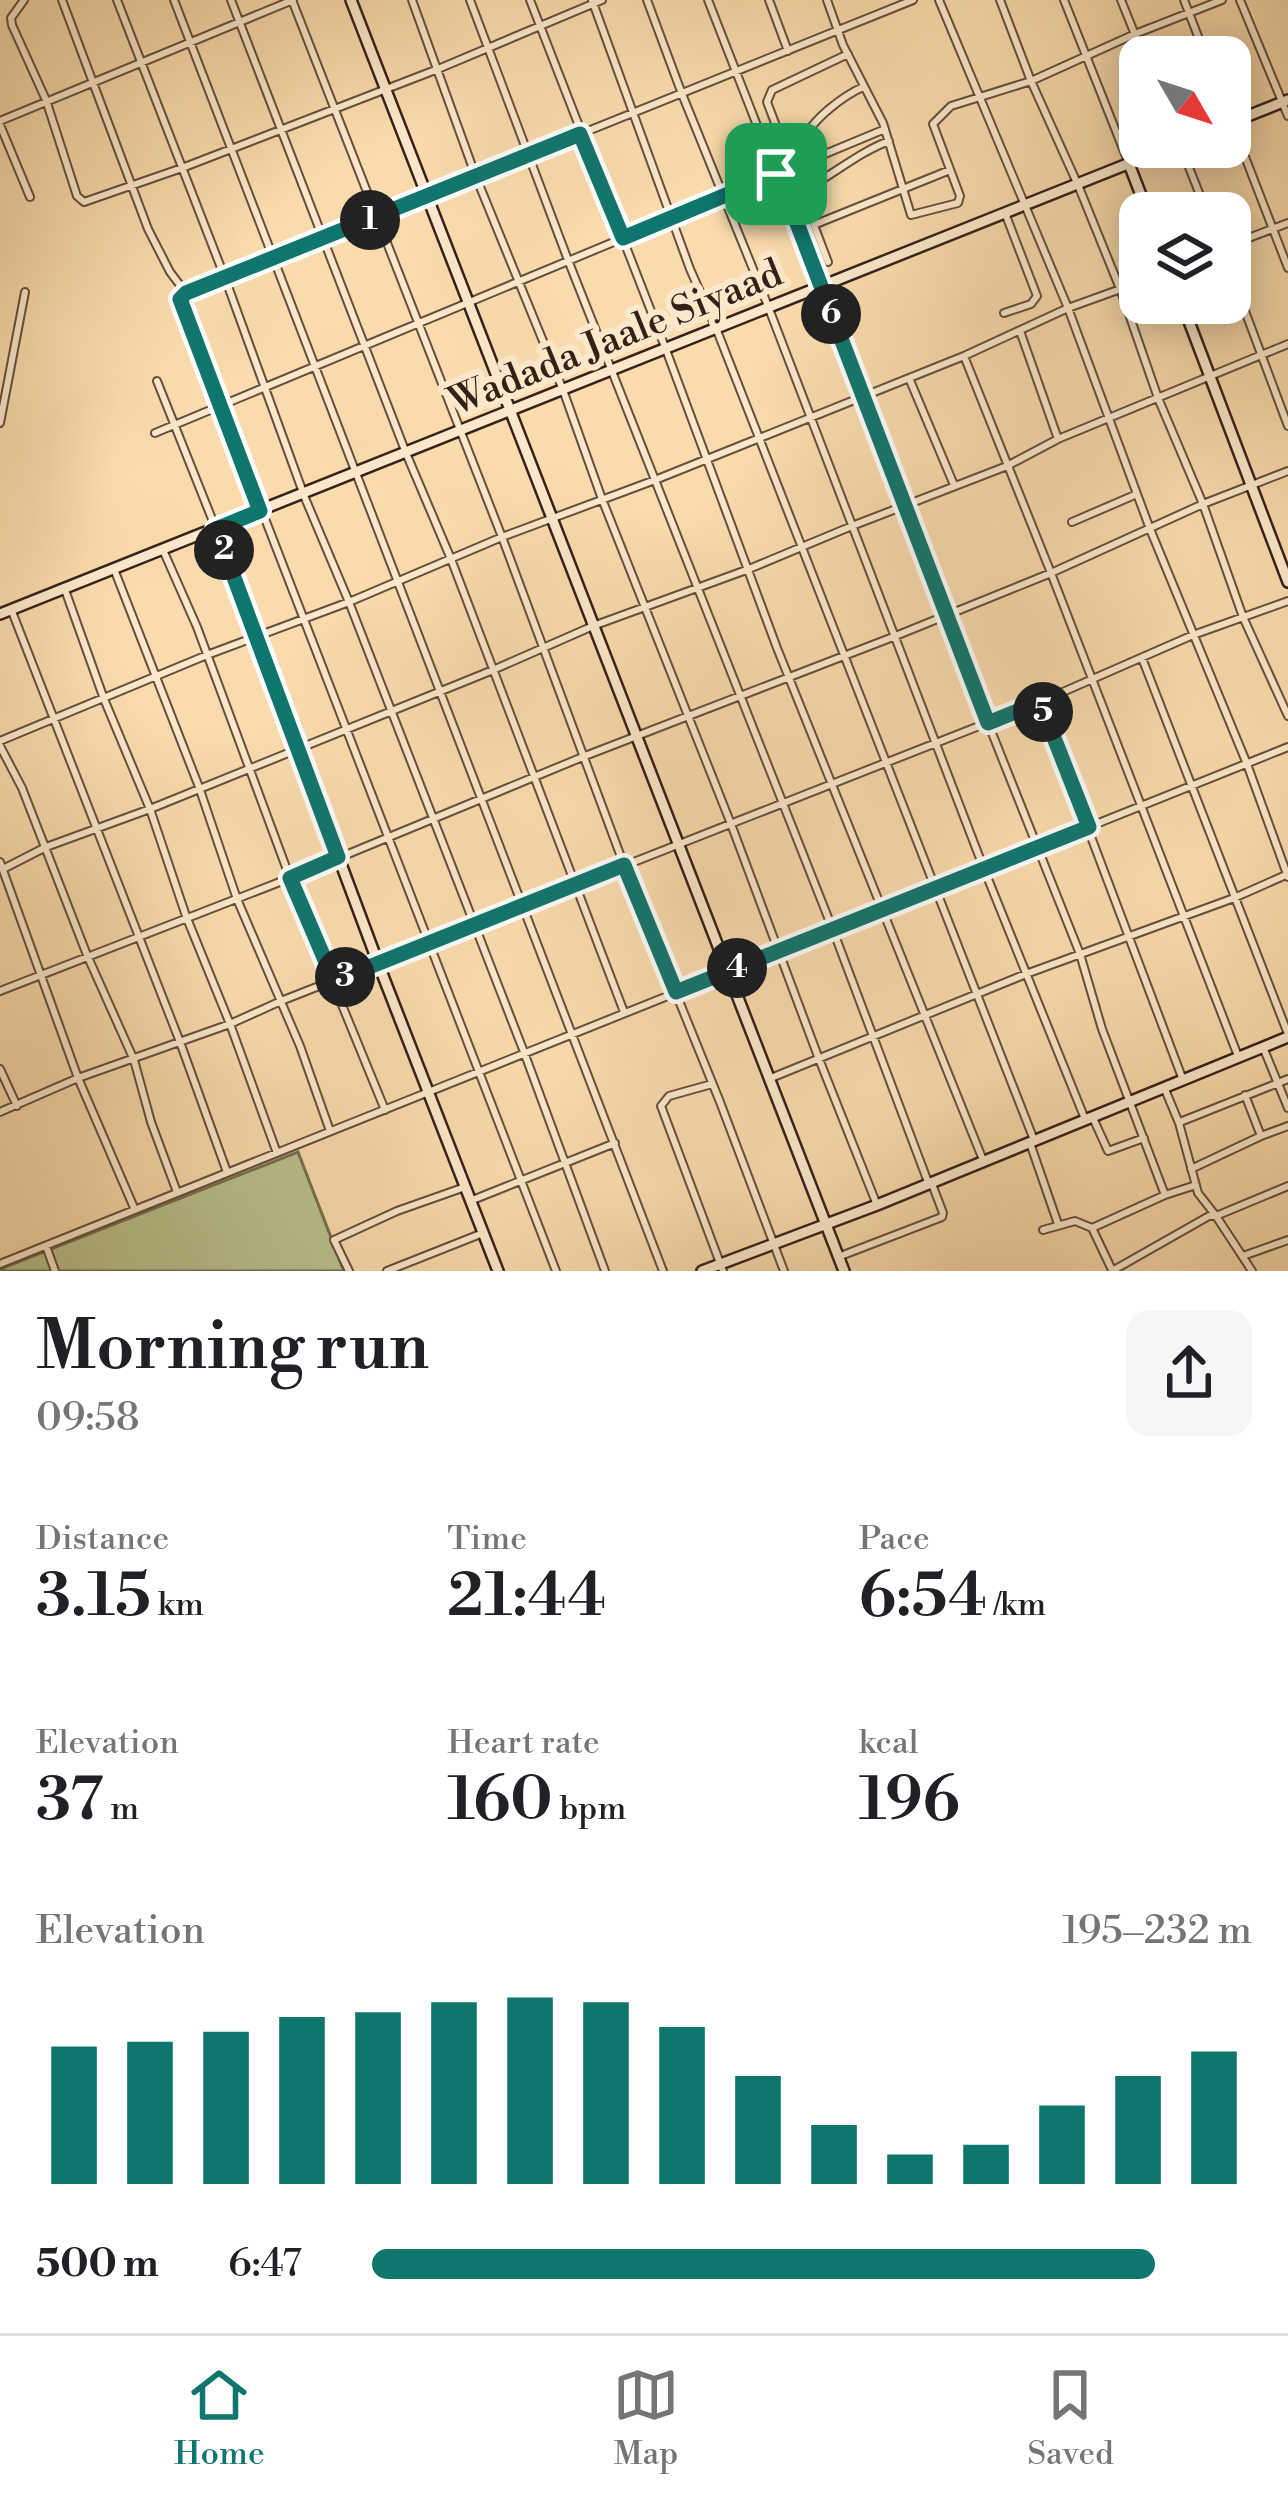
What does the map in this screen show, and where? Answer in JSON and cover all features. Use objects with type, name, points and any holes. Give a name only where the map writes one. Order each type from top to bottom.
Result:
[{"type":"street","points":[[24,0],[11,18],[12,25],[46,100],[78,199],[90,202],[438,69],[596,1],[690,268],[978,993],[1058,1224]]},
{"type":"street","points":[[62,0],[148,229],[186,293]]},
{"type":"street","points":[[118,0],[303,493],[524,1052],[605,1271]]},
{"type":"street","points":[[174,0],[663,1271]]},
{"type":"street","points":[[231,0],[452,559],[624,1012]]},
{"type":"street","points":[[30,197],[0,123],[293,0],[784,1271]]},
{"type":"street","points":[[351,0],[844,1271]]},
{"type":"street","points":[[412,0],[476,177],[563,390],[877,1205]]},
{"type":"street","points":[[470,0],[943,1213],[838,1257]]},
{"type":"street","points":[[530,0],[788,677],[983,1160]]},
{"type":"street","points":[[647,0],[1026,974],[1108,1151],[1144,1138]]},
{"type":"street","points":[[709,0],[1080,954],[1102,1029],[1165,1195]]},
{"type":"street","points":[[769,0],[788,51]]},
{"type":"street","points":[[827,0],[889,141],[911,215],[958,202],[960,196],[933,124],[951,106],[1031,81],[1222,0]]},
{"type":"street","points":[[884,0],[888,10]]},
{"type":"street","points":[[556,1271],[180,299],[913,0]]},
{"type":"street","points":[[771,1078],[1026,974],[1288,875],[1068,308],[939,0]]},
{"type":"street","points":[[1000,0],[1119,286]]},
{"type":"street","points":[[1064,0],[1119,139]]},
{"type":"street","points":[[1121,0],[1135,34]]},
{"type":"street","points":[[1184,0],[1198,36]]},
{"type":"street","points":[[1240,0],[1288,116]]},
{"type":"street","points":[[828,262],[767,102],[772,90],[848,54]]},
{"type":"street","points":[[806,161],[804,140],[817,123],[863,87]]},
{"type":"street","points":[[1251,114],[1285,101]]},
{"type":"street","points":[[154,433],[884,129]]},
{"type":"street","points":[[802,191],[889,141]]},
{"type":"street","name":"Wadada Jaale Siyaad","points":[[6,612],[1119,168]]},
{"type":"street","points":[[1249,168],[1288,268]]},
{"type":"street","points":[[816,224],[950,170]]},
{"type":"street","points":[[1004,313],[1031,304],[1037,296],[1005,214]]},
{"type":"street","points":[[1251,237],[1288,223]]},
{"type":"street","points":[[0,422],[26,292]]},
{"type":"street","points":[[177,1192],[134,1060],[0,743],[206,655],[656,480],[964,356],[1068,308],[1119,292]]},
{"type":"street","points":[[1132,324],[1243,617],[1288,716]]},
{"type":"street","points":[[1190,324],[1288,582]]},
{"type":"street","points":[[1249,324],[1288,426]]},
{"type":"street","points":[[1020,331],[1058,439]]},
{"type":"street","points":[[135,1210],[78,1078],[2,866],[593,626],[1007,466],[1058,439],[1288,344]]},
{"type":"street","points":[[964,356],[1238,1056]]},
{"type":"street","points":[[908,378],[954,485]]},
{"type":"street","points":[[157,381],[498,1271]]},
{"type":"street","points":[[0,991],[844,657],[1288,471]]},
{"type":"street","points":[[1072,522],[1137,494]]},
{"type":"street","points":[[163,550],[385,1110]]},
{"type":"street","points":[[114,569],[331,1132]]},
{"type":"street","points":[[64,587],[277,1154]]},
{"type":"street","points":[[0,1112],[1288,601]]},
{"type":"street","points":[[6,612],[55,717],[227,1173]]},
{"type":"street","points":[[702,1271],[722,1268],[1288,1036],[1142,658]]},
{"type":"street","points":[[1040,702],[1183,1080]]},
{"type":"street","points":[[0,1264],[1288,747]]},
{"type":"street","points":[[1263,1047],[1288,1108]]},
{"type":"street","points":[[0,1069],[17,1106]]},
{"type":"street","points":[[1179,1123],[1288,1079]]},
{"type":"street","points":[[712,1084],[669,1096],[661,1106],[722,1268]]},
{"type":"street","points":[[1164,1088],[1198,1193],[1252,1271]]},
{"type":"street","points":[[1245,1095],[1262,1136]]},
{"type":"street","points":[[1191,1168],[1288,1126]]},
{"type":"street","points":[[470,1201],[615,1143]]},
{"type":"street","points":[[1043,1230],[1075,1222],[1092,1228],[1196,1185]]},
{"type":"street","points":[[1092,1228],[1112,1271],[1209,1216],[1288,1186]]},
{"type":"street","points":[[349,1271],[334,1240],[465,1187]]},
{"type":"street","points":[[387,1271],[483,1233]]},
{"type":"street","points":[[1243,1256],[1288,1240]]},
{"type":"street","points":[[46,1246],[55,1271]]},
{"type":"green space","points":[[298,1152],[344,1271],[0,1271],[0,1269]]},
{"type":"route","points":[[580,134],[623,238],[776,174],[988,723],[1040,702],[1089,827],[676,992],[624,865],[334,981],[290,878],[338,857],[216,529],[260,511],[180,299],[580,134]]}]
